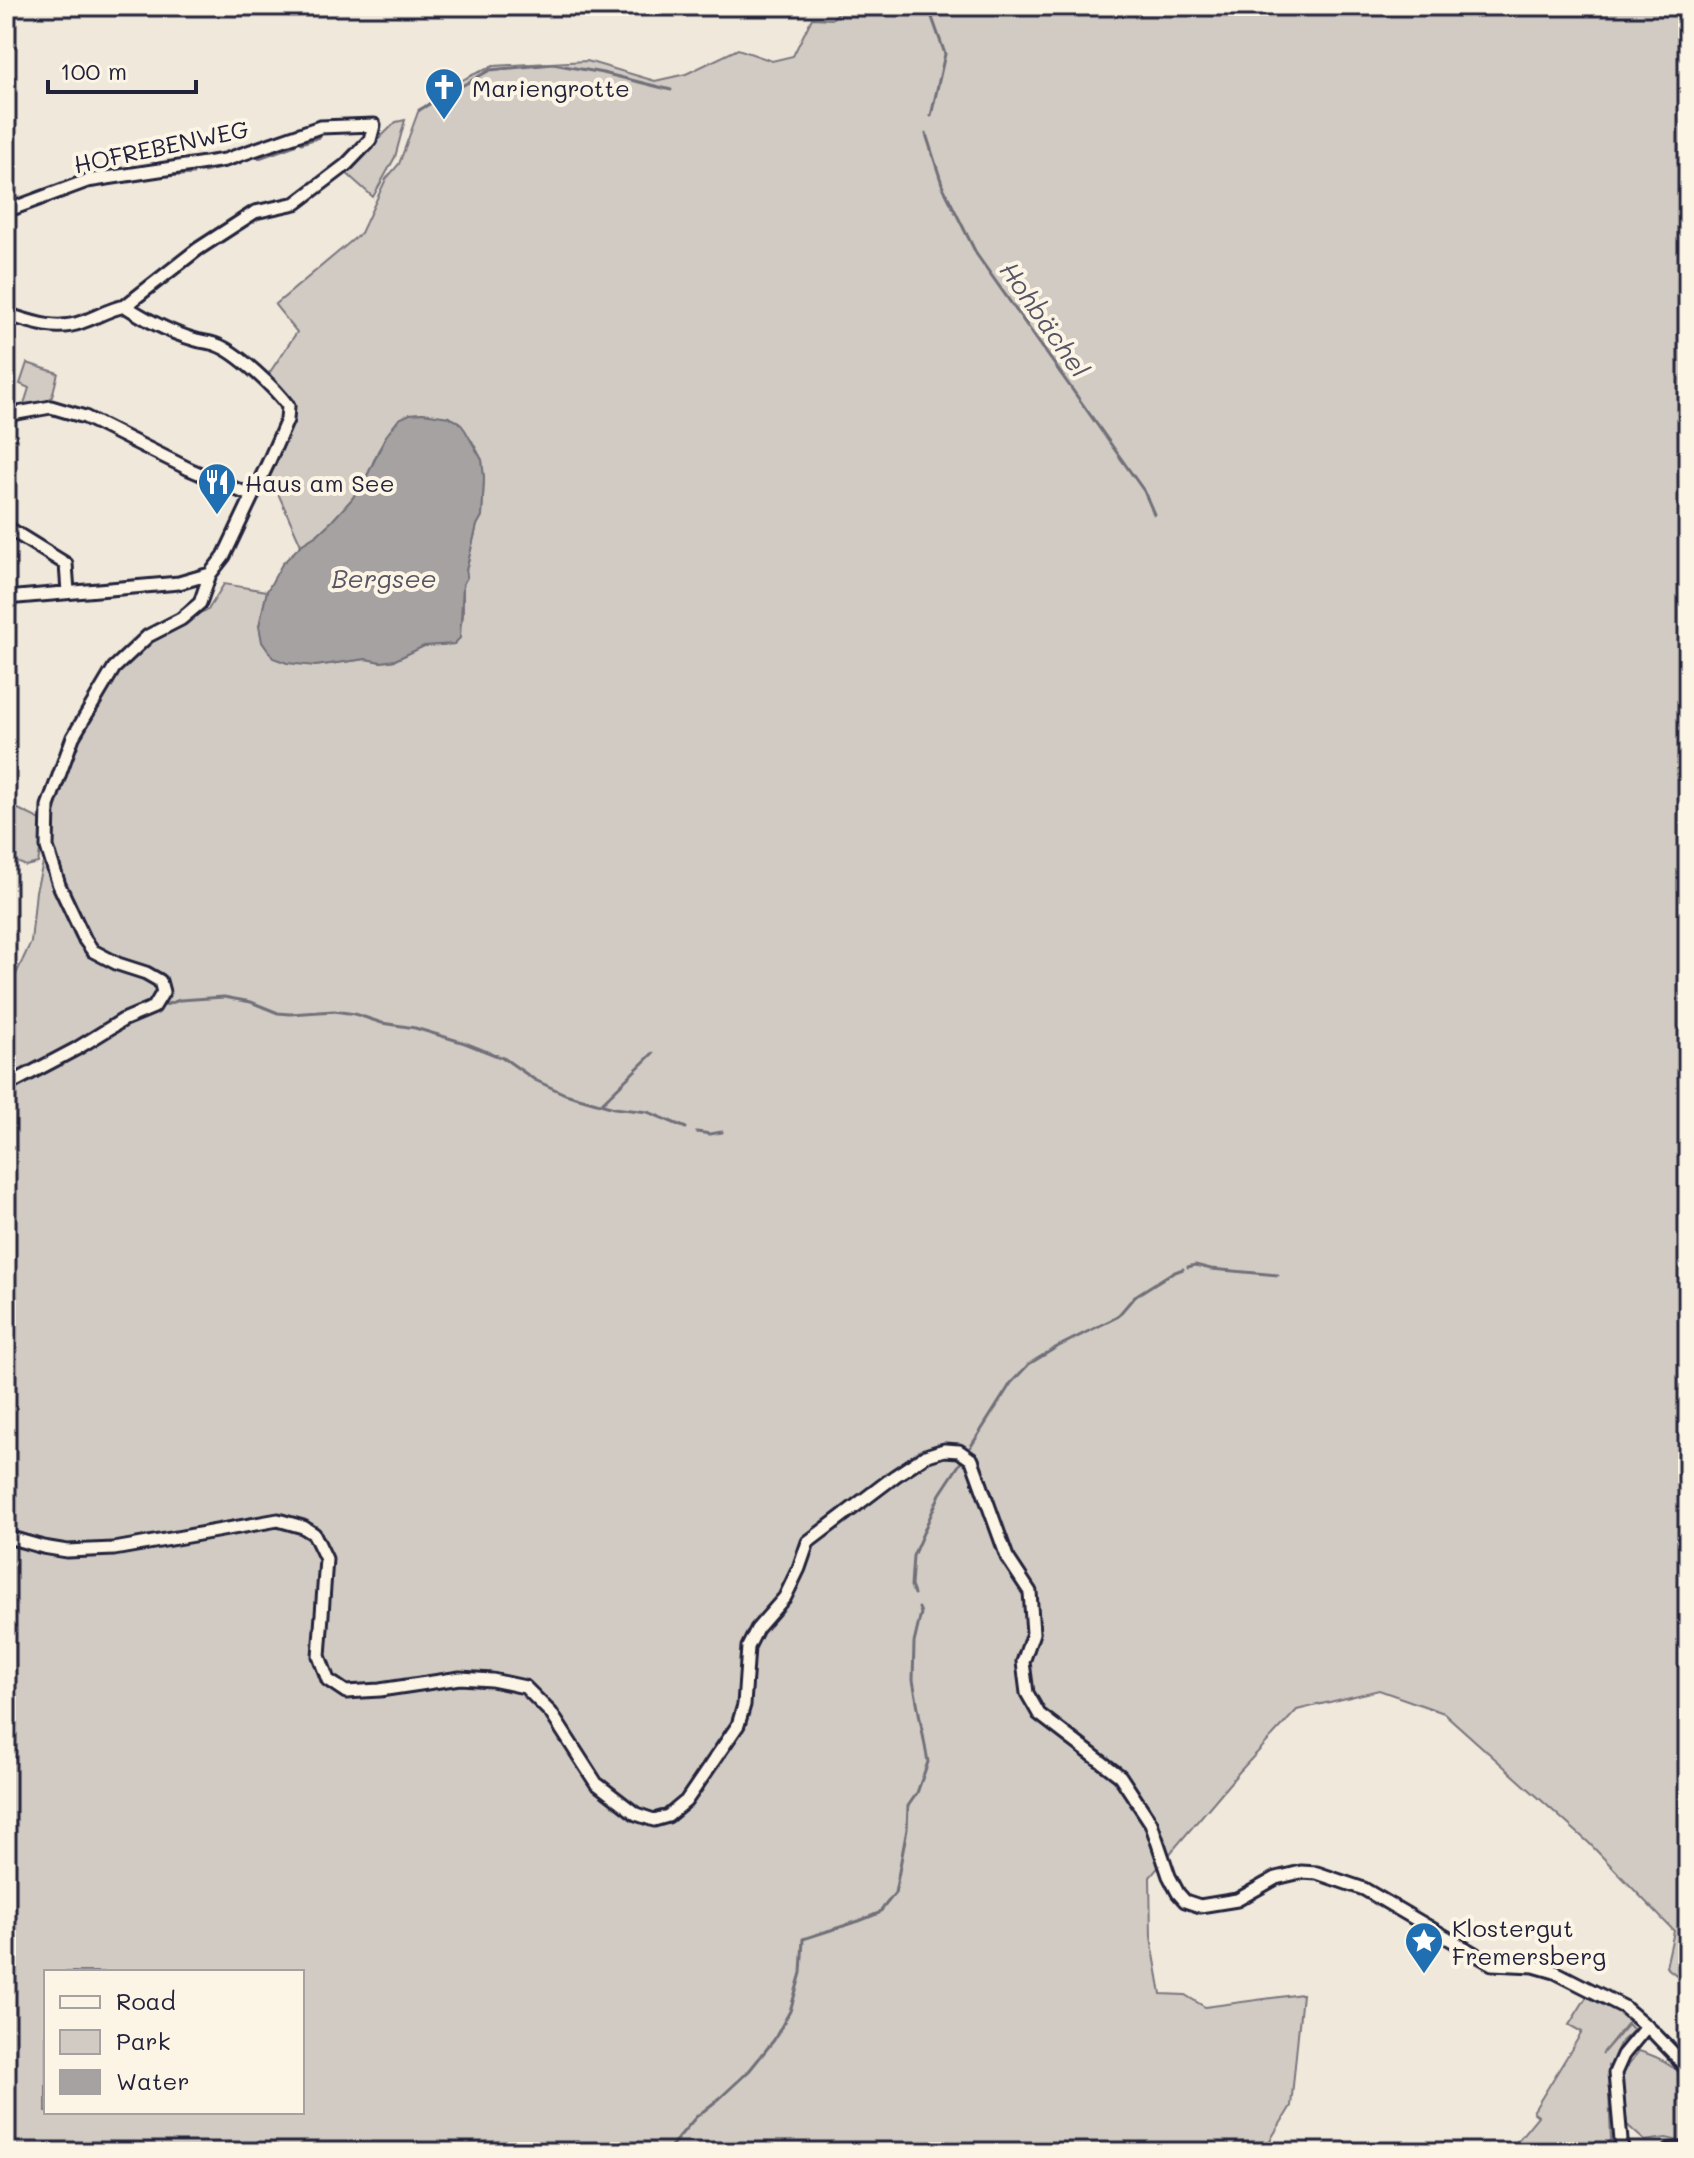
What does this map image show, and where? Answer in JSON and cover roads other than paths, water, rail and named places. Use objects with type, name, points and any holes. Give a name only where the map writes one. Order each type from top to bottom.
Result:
[{"type":"main road","points":[[1672,2152],[1681,2152]]},
{"type":"street","name":"HOFREBENWEG","points":[[6,211],[87,181],[225,160],[320,127],[374,125],[370,140],[346,165],[296,203],[255,212],[198,249],[125,306]]},
{"type":"street","points":[[6,314],[41,325],[64,327],[125,306],[155,325],[218,345],[279,393],[288,406],[287,420],[224,556],[210,574],[200,603],[181,619],[148,636],[114,668],[73,737],[48,806],[47,847],[59,885],[85,940],[93,951],[160,981],[163,992],[154,1007],[123,1020],[6,1086]]},
{"type":"street","points":[[6,415],[51,407],[85,417],[189,469],[252,496]]},
{"type":"street","points":[[8,528],[66,564],[68,592]]},
{"type":"street","points":[[6,598],[179,583],[210,574]]},
{"type":"street","points":[[6,1534],[11,1538],[67,1551],[114,1549],[278,1520],[303,1527],[314,1534],[326,1559],[319,1656],[328,1680],[346,1692],[460,1678],[492,1680],[525,1687],[551,1713],[596,1783],[636,1814],[654,1820],[668,1816],[686,1801],[738,1725],[744,1705],[748,1647],[757,1629],[785,1597],[808,1542],[925,1456],[944,1450],[959,1451],[972,1460],[1007,1557],[1030,1592],[1033,1633],[1023,1662],[1027,1693],[1039,1714],[1120,1776],[1151,1823],[1169,1876],[1185,1901],[1200,1906],[1221,1904],[1237,1900],[1276,1878],[1301,1872],[1317,1873],[1364,1889],[1492,1964],[1534,1966],[1570,1978],[1624,2007],[1647,2026],[1688,2072]]},
{"type":"street","points":[[1622,2152],[1615,2073],[1623,2055],[1647,2026]]},
{"type":"water","name":"Bergsee","points":[[423,413],[449,417],[459,422],[482,460],[482,516],[463,584],[460,638],[454,644],[424,646],[395,660],[381,662],[366,659],[315,666],[273,658],[262,642],[259,626],[267,591],[282,564],[301,545],[317,535],[352,499],[386,436],[399,419]]},
{"type":"waterway","name":"Hohbächel","points":[[928,6],[945,54],[931,116]]},
{"type":"waterway","points":[[419,110],[490,70],[553,64],[671,90]]},
{"type":"waterway","name":"Hohbächel","points":[[926,134],[943,187],[977,255],[1144,491],[1154,514]]},
{"type":"waterway","points":[[301,143],[320,137]]},
{"type":"waterway","points":[[259,158],[295,145]]},
{"type":"waterway","points":[[204,172],[240,163]]},
{"type":"waterway","points":[[167,176],[193,174]]},
{"type":"waterway","points":[[97,185],[107,183]]},
{"type":"waterway","points":[[62,196],[85,188]]},
{"type":"waterway","points":[[18,214],[44,203]]},
{"type":"waterway","points":[[159,1007],[180,1000],[224,997],[251,1002],[278,1013],[334,1011],[355,1014],[465,1043],[505,1059],[535,1080],[565,1094],[614,1108],[648,1112],[686,1128]]},
{"type":"waterway","points":[[601,1104],[653,1053]]},
{"type":"waterway","points":[[697,1132],[722,1132]]},
{"type":"waterway","points":[[1188,1267],[1195,1265],[1278,1275]]},
{"type":"waterway","points":[[968,1451],[1011,1383],[1029,1364],[1117,1317],[1135,1296],[1183,1269]]},
{"type":"waterway","points":[[914,1594],[911,1586],[913,1556],[940,1494],[963,1459]]},
{"type":"waterway","points":[[666,2152],[696,2117],[749,2071],[774,2040],[790,2011],[801,1973],[803,1939],[879,1913],[895,1893],[907,1829],[908,1806],[917,1793],[928,1762],[913,1680],[914,1643],[921,1613],[919,1608]]},
{"type":"place","name":"Mariengrotte","points":[[444,121]]},
{"type":"place","name":"Haus am See","points":[[217,516]]},
{"type":"place","name":"Klostergut Fremersberg","points":[[1424,1975]]}]
